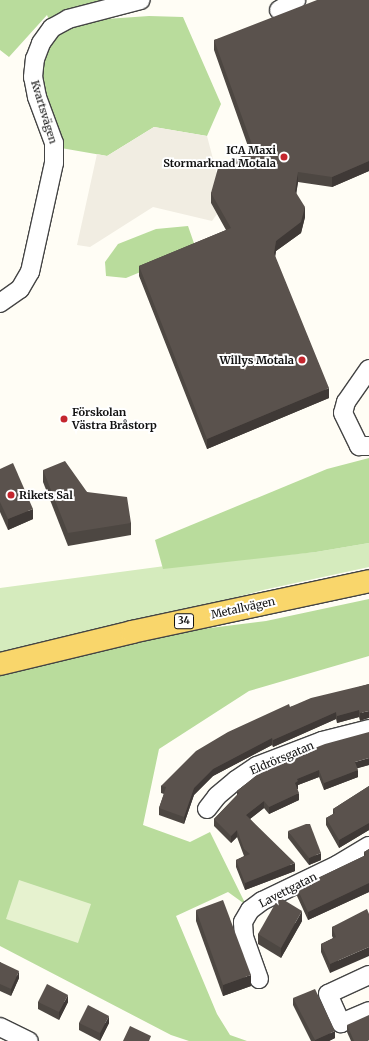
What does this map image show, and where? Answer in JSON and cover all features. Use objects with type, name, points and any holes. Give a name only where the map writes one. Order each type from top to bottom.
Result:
[{"type":"main road","name":"Metallvägen","points":[[0,664],[132,632],[369,581]]},
{"type":"street","name":"Kvartsvägen","points":[[0,303],[17,292],[30,272],[54,163],[55,152],[53,136],[34,86],[33,68],[37,51],[46,35],[61,22],[75,16],[110,9],[141,0]]},
{"type":"street","points":[[279,10],[296,0]]},
{"type":"street","points":[[369,370],[346,402],[343,413],[359,446],[369,446]]},
{"type":"street","name":"Eldrörsgatan","points":[[207,809],[218,796],[236,780],[257,766],[322,741],[369,729]]},
{"type":"street","name":"Lavettgatan","points":[[259,979],[244,937],[244,922],[250,910],[262,900],[338,865],[369,846]]},
{"type":"street","points":[[369,975],[328,994],[341,1023],[369,1011]]},
{"type":"street","points":[[0,1027],[29,1041]]},
{"type":"green space","points":[[0,0],[123,0],[51,25],[47,15],[9,57],[0,50]]},
{"type":"green space","points":[[149,16],[183,17],[221,104],[207,136],[154,127],[107,156],[61,148],[40,82],[42,50],[58,34],[92,20]]},
{"type":"green space","points":[[188,226],[196,249],[126,278],[106,276],[105,262],[118,244],[156,229]]},
{"type":"green space","points":[[369,458],[369,543],[316,552],[163,569],[155,540],[327,469]]},
{"type":"green space","points":[[369,543],[369,567],[263,590],[0,661],[0,588],[165,566],[316,552]]},
{"type":"green space","points":[[369,599],[369,656],[249,691],[159,749],[143,825],[190,842],[210,832],[246,905],[228,892],[176,916],[217,1014],[230,1035],[247,1041],[189,1041],[171,1035],[0,946],[0,661],[42,649],[266,621]]},
{"type":"green space","points":[[19,880],[91,904],[78,943],[6,919]]},
{"type":"shaded area","points":[[154,127],[207,136],[218,178],[211,203],[217,214],[212,221],[153,207],[90,247],[77,245],[97,154],[107,156]]},
{"type":"building","points":[[317,0],[369,0],[369,161],[332,177],[298,172],[295,191],[305,207],[301,222],[276,241],[274,253],[329,388],[207,439],[139,266],[231,228],[211,193],[218,168],[254,150],[214,40]]},
{"type":"building","points":[[65,461],[87,492],[127,497],[131,523],[68,533],[43,470]]},
{"type":"building","name":"Rikets Sal","points":[[13,463],[33,509],[8,519],[0,502],[0,469]]},
{"type":"building","points":[[369,684],[369,711],[360,713],[359,710],[337,716],[336,712],[273,740],[272,738],[213,769],[194,788],[184,817],[159,808],[166,787],[161,786],[196,751],[228,732],[289,704],[290,707],[311,698]]},
{"type":"building","points":[[369,732],[369,758],[355,762],[358,770],[324,783],[319,770],[297,779],[298,781],[295,783],[299,793],[269,807],[264,801],[246,815],[295,863],[245,883],[236,860],[250,854],[244,849],[237,830],[231,836],[214,819],[239,793],[237,791],[262,771],[263,768],[325,744]]},
{"type":"building","points":[[369,786],[369,823],[339,840],[326,818],[335,813],[333,809]]},
{"type":"building","points":[[306,824],[310,824],[321,853],[309,858],[288,831]]},
{"type":"building","points":[[369,849],[369,883],[308,912],[297,888],[366,855],[364,852]]},
{"type":"building","points":[[279,897],[302,911],[281,948],[258,934]]},
{"type":"building","points":[[223,900],[251,975],[223,985],[196,910]]},
{"type":"building","points":[[367,909],[369,914],[369,947],[330,964],[321,944],[336,937],[332,927]]},
{"type":"building","points":[[0,962],[19,971],[11,989],[0,984]]},
{"type":"building","points":[[47,984],[68,995],[59,1012],[38,1002]]},
{"type":"building","points":[[315,989],[335,1031],[315,1040],[293,998]]},
{"type":"building","points":[[88,1005],[109,1016],[100,1033],[79,1023]]},
{"type":"building","points":[[369,1015],[369,1040],[354,1041],[347,1025]]},
{"type":"building","points":[[130,1026],[151,1036],[149,1041],[123,1041]]},
{"type":"place","name":"ICA Maxi Stormarknad Motala","points":[[284,157]]},
{"type":"place","name":"Willys Motala","points":[[302,360]]},
{"type":"place","name":"Förskolan Västra Bråstorp","points":[[64,419]]},
{"type":"place","name":"Rikets Sal","points":[[11,495]]}]
